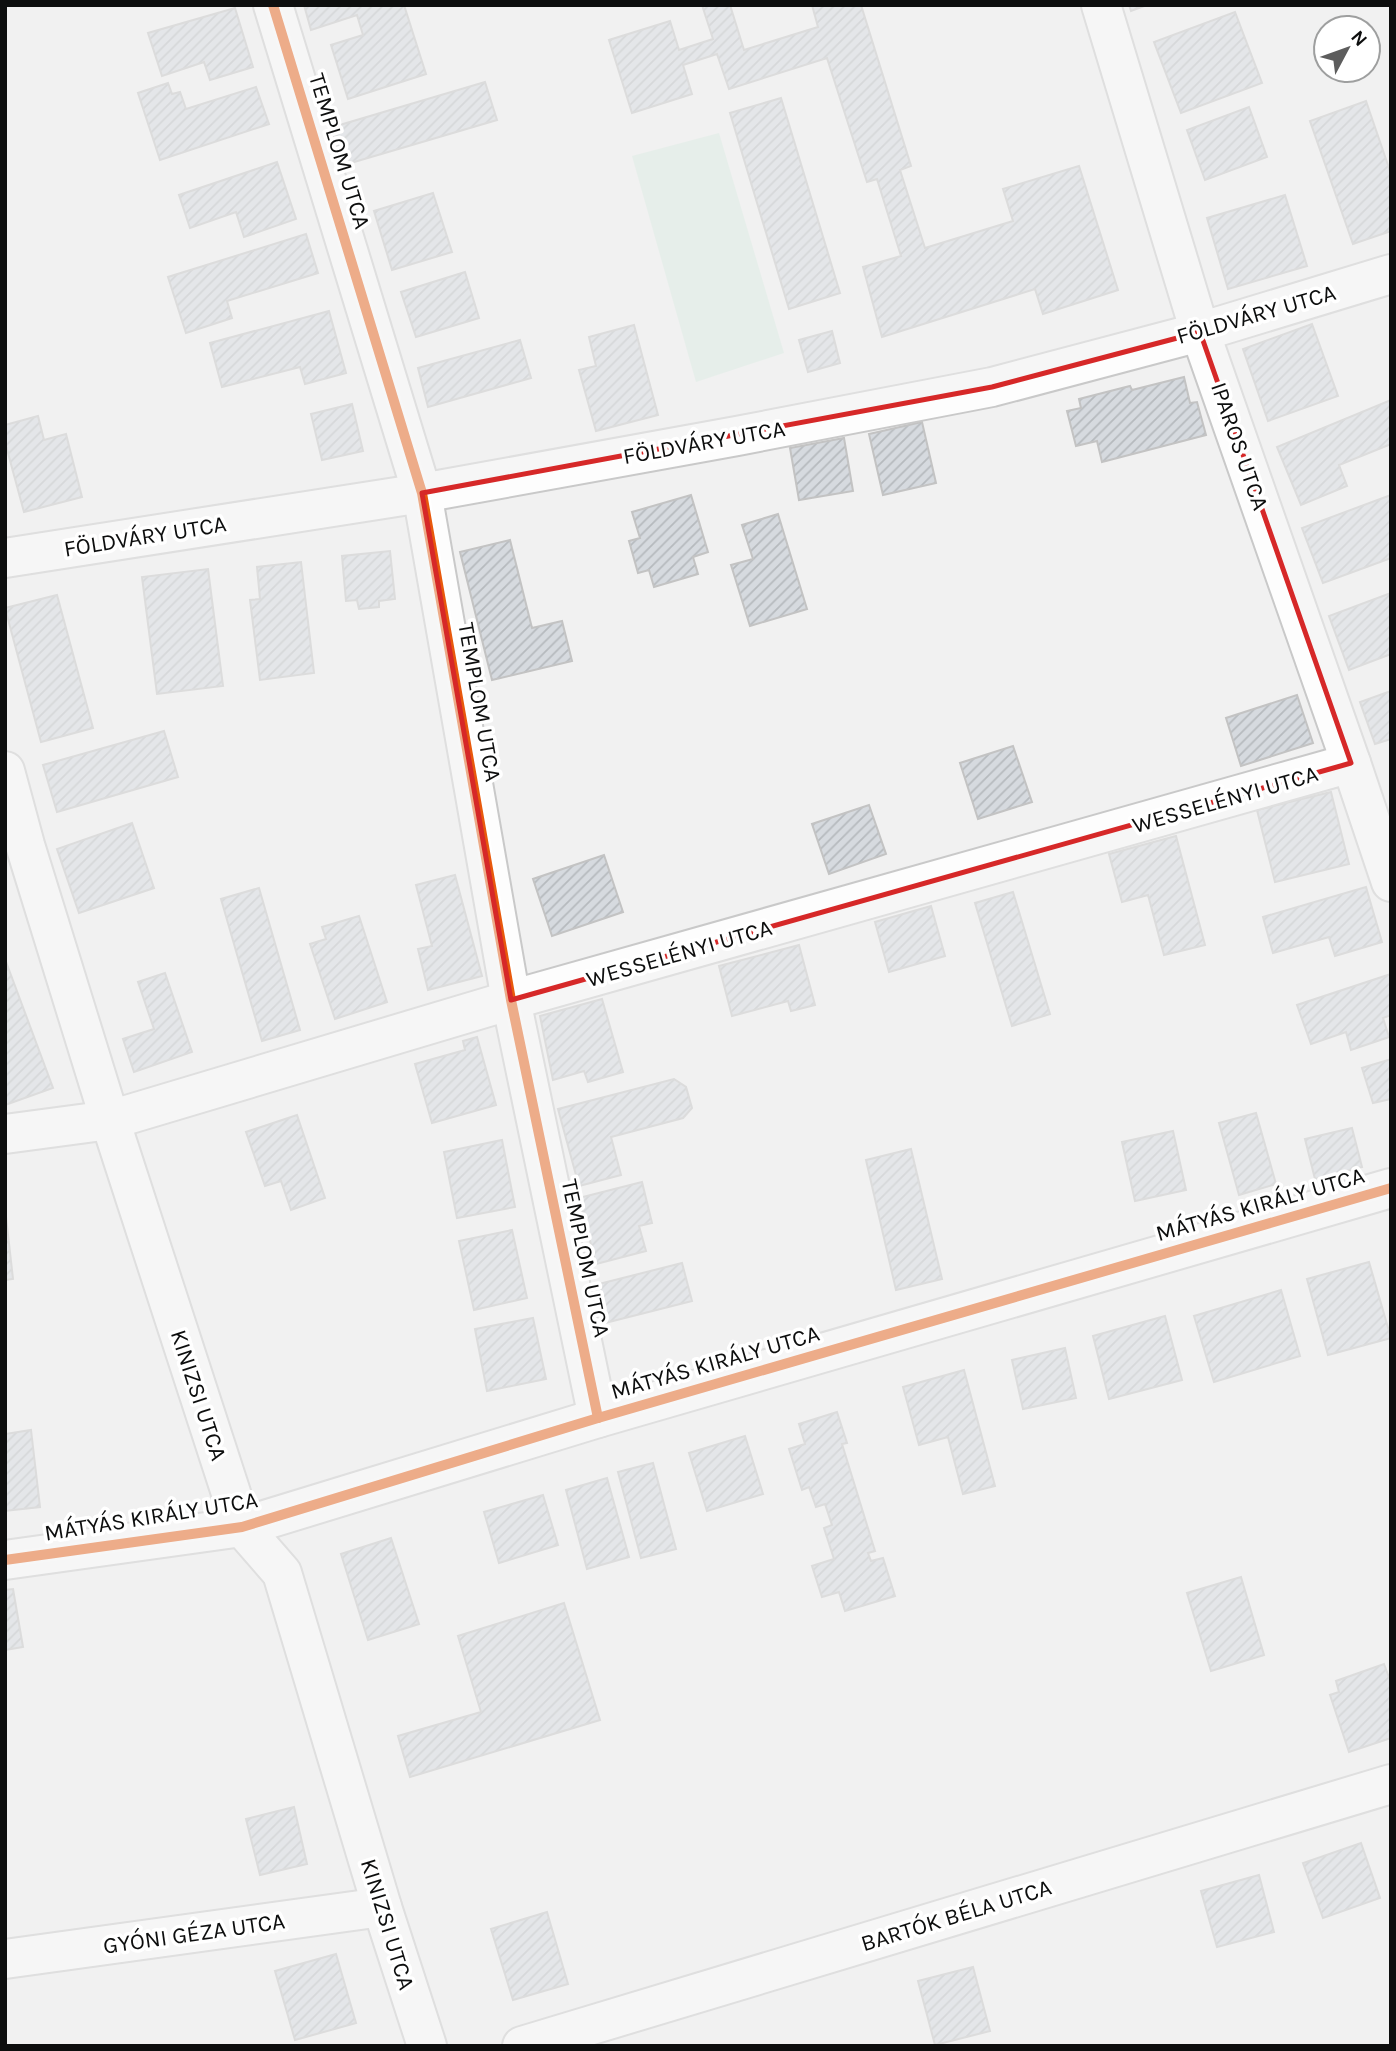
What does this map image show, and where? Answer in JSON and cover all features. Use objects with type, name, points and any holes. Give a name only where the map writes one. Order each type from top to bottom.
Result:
[{"type":"street","name":"TEMPLOM UTCA","points":[[273,5],[422,493],[511,1000],[598,1418]]},
{"type":"street","name":"IPAROS UTCA","points":[[1101,5],[1200,332],[1352,763],[1391,882]]},
{"type":"street","name":"FÖLDVÁRY UTCA","points":[[5,558],[422,493],[992,387],[1200,332],[1391,274]]},
{"type":"street","name":"WESSELÉNYI UTCA","points":[[5,1134],[110,1121],[511,1000],[1352,763]]},
{"type":"street","name":"KINIZSI UTCA","points":[[5,771],[25,845],[110,1121],[242,1527],[282,1573],[382,1907],[427,2046]]},
{"type":"street","name":"MÁTYÁS KIRÁLY UTCA","points":[[5,1560],[242,1527],[598,1418],[1391,1188]]},
{"type":"street","name":"BARTÓK BÉLA UTCA","points":[[522,2046],[1391,1784]]},
{"type":"street","name":"GYÓNI GÉZA UTCA","points":[[5,1959],[382,1907]]},
{"type":"highlighted area","points":[[1200,332],[1351,763],[511,1000],[422,493],[992,387]]},
{"type":"green space","points":[[719,133],[784,353],[696,382],[632,156]]},
{"type":"building","points":[[304,5],[404,5],[426,74],[348,99],[331,45],[363,35],[357,15],[311,30]]},
{"type":"building","points":[[702,5],[730,5],[744,50],[818,27],[812,5],[861,5],[911,166],[900,170],[925,248],[1013,221],[1003,189],[1079,166],[1118,290],[1043,314],[1035,289],[882,337],[863,267],[901,256],[877,179],[867,182],[827,58],[729,89],[717,54],[683,65],[692,94],[632,113],[609,40],[670,21],[679,50],[713,39]]},
{"type":"building","points":[[1129,5],[1147,5],[1131,11]]},
{"type":"building","points":[[235,8],[253,67],[210,80],[204,62],[162,76],[148,33]]},
{"type":"building","points":[[1235,12],[1262,83],[1181,113],[1154,42]]},
{"type":"building","points":[[485,82],[497,120],[344,165],[333,127]]},
{"type":"building","points":[[168,83],[172,94],[180,92],[186,109],[256,87],[269,124],[160,160],[138,93]]},
{"type":"building","points":[[781,98],[840,293],[789,309],[730,113]]},
{"type":"building","points":[[1366,101],[1391,174],[1391,231],[1353,244],[1310,121]]},
{"type":"building","points":[[1249,107],[1267,157],[1205,180],[1187,130]]},
{"type":"building","points":[[277,162],[296,219],[244,237],[236,212],[190,228],[179,195]]},
{"type":"building","points":[[433,193],[452,252],[392,270],[374,211]]},
{"type":"building","points":[[1285,195],[1307,266],[1228,289],[1207,218]]},
{"type":"building","points":[[306,234],[318,273],[227,301],[232,318],[186,333],[168,277]]},
{"type":"building","points":[[465,272],[479,318],[416,337],[401,292]]},
{"type":"building","points":[[329,311],[346,373],[305,384],[300,367],[222,387],[210,343]]},
{"type":"building","points":[[1312,324],[1338,396],[1268,421],[1243,349]]},
{"type":"building","points":[[634,325],[658,415],[596,431],[579,370],[596,366],[589,337]]},
{"type":"building","points":[[832,331],[840,363],[808,372],[799,340]]},
{"type":"building","points":[[520,340],[531,378],[428,407],[418,368]]},
{"type":"building","points":[[1184,377],[1190,403],[1197,402],[1206,435],[1102,462],[1097,441],[1076,446],[1067,411],[1081,408],[1079,399],[1130,386],[1132,390]]},
{"type":"building","points":[[1391,400],[1391,444],[1339,465],[1347,486],[1301,505],[1277,447]]},
{"type":"building","points":[[352,404],[363,451],[322,460],[311,414]]},
{"type":"building","points":[[38,416],[44,440],[66,434],[82,497],[24,512],[5,442],[5,425]]},
{"type":"building","points":[[922,422],[936,483],[883,495],[869,434]]},
{"type":"building","points":[[844,438],[853,491],[799,500],[790,448]]},
{"type":"building","points":[[691,495],[708,552],[693,557],[698,574],[654,587],[649,570],[638,573],[629,541],[640,538],[632,512]]},
{"type":"building","points":[[1391,495],[1391,558],[1323,583],[1302,528]]},
{"type":"building","points":[[778,514],[807,609],[750,626],[731,565],[753,559],[742,525]]},
{"type":"building","points":[[510,540],[532,628],[562,621],[572,661],[492,680],[460,552]]},
{"type":"building","points":[[390,551],[395,599],[379,601],[379,607],[359,609],[357,600],[346,601],[342,556]]},
{"type":"building","points":[[301,562],[314,673],[260,680],[250,600],[260,599],[257,567]]},
{"type":"building","points":[[208,569],[223,686],[157,694],[142,577]]},
{"type":"building","points":[[1391,593],[1391,654],[1349,670],[1329,616]]},
{"type":"building","points":[[57,595],[93,728],[41,742],[5,608]]},
{"type":"building","points":[[1391,691],[1391,739],[1375,744],[1360,702]]},
{"type":"building","points":[[1297,695],[1313,743],[1241,766],[1226,718]]},
{"type":"building","points":[[164,731],[178,777],[57,812],[43,765]]},
{"type":"building","points":[[1013,746],[1032,802],[978,819],[960,763]]},
{"type":"building","points":[[1331,792],[1349,864],[1275,882],[1257,810]]},
{"type":"building","points":[[869,805],[886,854],[829,874],[812,824]]},
{"type":"building","points":[[132,823],[154,888],[79,913],[57,849]]},
{"type":"building","points":[[1176,836],[1205,945],[1164,955],[1148,895],[1122,902],[1109,854]]},
{"type":"building","points":[[604,855],[623,912],[552,936],[533,879]]},
{"type":"building","points":[[455,875],[482,976],[428,990],[418,949],[432,946],[416,885]]},
{"type":"building","points":[[1366,887],[1382,942],[1335,956],[1329,937],[1273,953],[1263,917]]},
{"type":"building","points":[[259,888],[300,1030],[262,1041],[221,899]]},
{"type":"building","points":[[1013,892],[1050,1014],[1012,1026],[975,903]]},
{"type":"building","points":[[931,906],[945,956],[889,972],[875,922]]},
{"type":"building","points":[[359,916],[387,1002],[335,1019],[310,944],[326,939],[322,927]]},
{"type":"building","points":[[799,945],[815,1005],[791,1011],[788,1001],[732,1016],[719,966]]},
{"type":"building","points":[[5,959],[53,1088],[5,1105]]},
{"type":"building","points":[[165,973],[192,1052],[134,1072],[123,1039],[154,1029],[138,982]]},
{"type":"building","points":[[1391,974],[1391,1015],[1383,1018],[1389,1037],[1351,1050],[1346,1032],[1311,1044],[1297,1005]]},
{"type":"building","points":[[602,999],[623,1072],[588,1082],[584,1071],[553,1080],[540,1016]]},
{"type":"building","points":[[477,1037],[496,1105],[432,1123],[415,1064],[465,1050],[463,1041]]},
{"type":"building","points":[[1391,1059],[1391,1099],[1373,1103],[1362,1068]]},
{"type":"building","points":[[674,1079],[686,1087],[692,1108],[683,1118],[611,1137],[621,1175],[579,1186],[558,1109]]},
{"type":"building","points":[[1256,1113],[1276,1184],[1239,1195],[1219,1123]]},
{"type":"building","points":[[297,1115],[325,1198],[291,1210],[281,1181],[265,1186],[246,1132]]},
{"type":"building","points":[[1352,1128],[1362,1167],[1315,1179],[1305,1139]]},
{"type":"building","points":[[1173,1131],[1186,1190],[1135,1201],[1122,1142]]},
{"type":"building","points":[[502,1140],[515,1207],[457,1218],[444,1152]]},
{"type":"building","points":[[911,1149],[942,1279],[896,1290],[866,1160]]},
{"type":"building","points":[[642,1182],[652,1223],[639,1226],[646,1251],[596,1264],[579,1198]]},
{"type":"building","points":[[5,1208],[13,1279],[5,1280]]},
{"type":"building","points":[[512,1230],[527,1298],[474,1310],[459,1241]]},
{"type":"building","points":[[1369,1262],[1391,1338],[1328,1355],[1307,1279]]},
{"type":"building","points":[[682,1263],[692,1301],[605,1323],[595,1285]]},
{"type":"building","points":[[1281,1290],[1300,1356],[1214,1382],[1194,1316]]},
{"type":"building","points":[[1165,1316],[1182,1380],[1109,1399],[1093,1336]]},
{"type":"building","points":[[533,1318],[546,1379],[487,1391],[475,1329]]},
{"type":"building","points":[[1065,1348],[1076,1398],[1023,1409],[1012,1360]]},
{"type":"building","points":[[964,1370],[995,1486],[963,1494],[948,1437],[919,1445],[903,1387]]},
{"type":"building","points":[[837,1412],[847,1443],[842,1444],[875,1551],[868,1553],[871,1561],[883,1558],[895,1596],[845,1611],[839,1592],[822,1597],[812,1566],[834,1559],[824,1528],[832,1525],[825,1504],[816,1507],[809,1487],[802,1490],[789,1449],[805,1444],[799,1424]]},
{"type":"building","points":[[31,1430],[40,1507],[5,1511],[5,1434]]},
{"type":"building","points":[[745,1436],[763,1494],[707,1511],[689,1453]]},
{"type":"building","points":[[653,1463],[676,1549],[641,1558],[618,1472]]},
{"type":"building","points":[[607,1478],[629,1557],[587,1569],[566,1490]]},
{"type":"building","points":[[543,1495],[558,1545],[499,1563],[484,1512]]},
{"type":"building","points":[[391,1538],[419,1624],[368,1640],[341,1554]]},
{"type":"building","points":[[1241,1577],[1264,1655],[1211,1671],[1187,1593]]},
{"type":"building","points":[[13,1589],[23,1647],[5,1650],[5,1590]]},
{"type":"building","points":[[564,1603],[600,1720],[410,1777],[398,1736],[481,1712],[458,1636]]},
{"type":"building","points":[[1384,1664],[1391,1683],[1391,1738],[1349,1752],[1330,1695],[1339,1692],[1336,1681]]},
{"type":"building","points":[[294,1807],[307,1864],[260,1875],[246,1819]]},
{"type":"building","points":[[1361,1843],[1380,1898],[1323,1918],[1303,1863]]},
{"type":"building","points":[[1259,1875],[1274,1932],[1217,1947],[1201,1891]]},
{"type":"building","points":[[547,1912],[568,1984],[513,2000],[491,1929]]},
{"type":"building","points":[[336,1954],[356,2023],[295,2040],[275,1971]]},
{"type":"building","points":[[973,1967],[990,2031],[935,2045],[918,1981]]},
{"type":"cycle path","points":[[273,5],[422,493],[511,1000],[598,1418]]},
{"type":"cycle path","points":[[5,1560],[242,1527],[598,1418],[1391,1188]]}]
